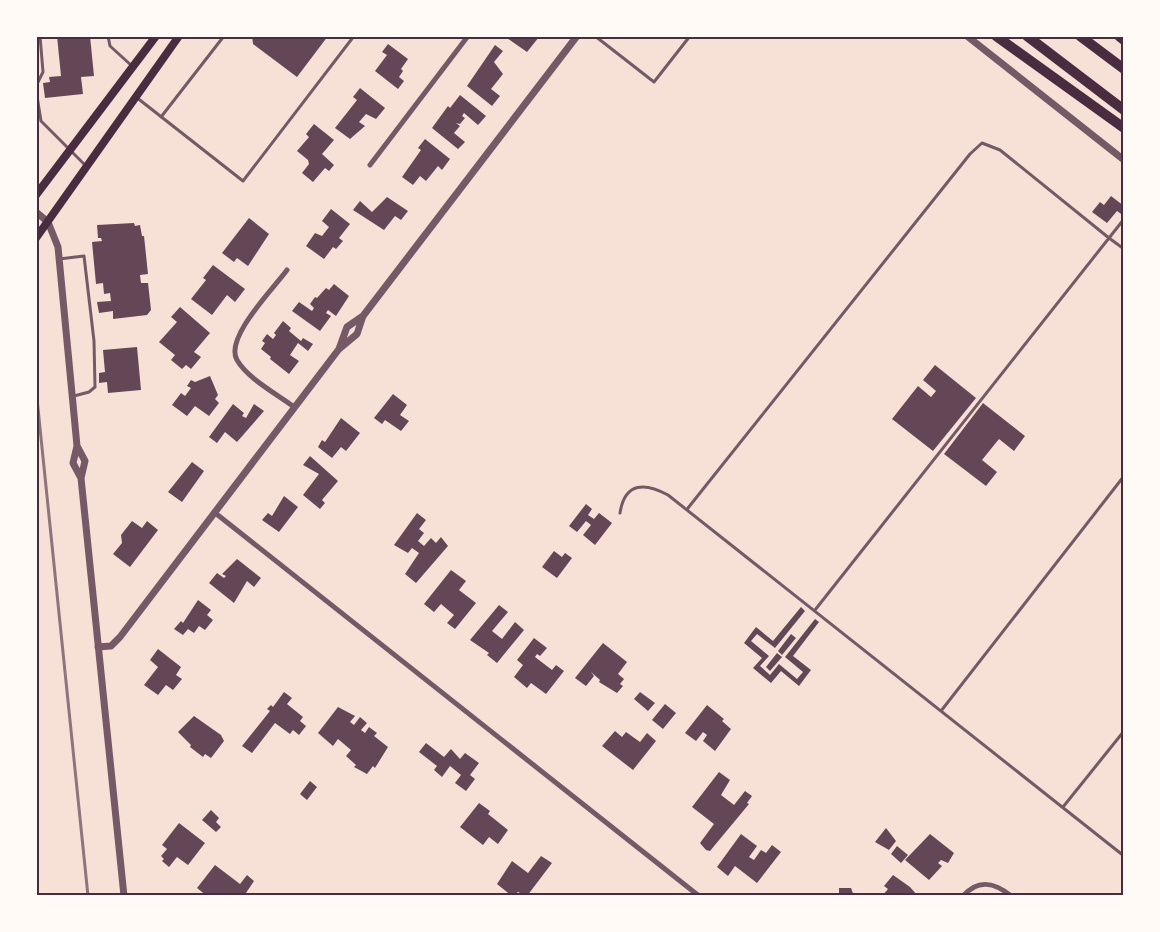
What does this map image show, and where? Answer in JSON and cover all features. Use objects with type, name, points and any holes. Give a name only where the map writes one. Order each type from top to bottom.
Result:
[{"type":"highway","points":[[996,36],[1124,128]]},
{"type":"highway","points":[[1026,36],[1124,110]]},
{"type":"highway","points":[[1080,36],[1124,69]]},
{"type":"highway","points":[[1119,36],[1124,40]]},
{"type":"main road","points":[[36,195],[156,36]]},
{"type":"main road","points":[[36,238],[179,36]]},
{"type":"street","points":[[370,165],[468,36]]},
{"type":"street","points":[[339,349],[347,327],[363,316],[577,36]]},
{"type":"street","points":[[968,36],[1124,160]]},
{"type":"street","points":[[36,212],[48,222],[56,239],[77,446],[73,463],[81,478]]},
{"type":"street","points":[[287,270],[241,330],[235,341],[234,351],[246,370],[294,407]]},
{"type":"street","points":[[98,647],[111,646],[115,642],[339,349],[357,334],[363,316]]},
{"type":"street","points":[[77,446],[85,461],[81,478],[124,896]]},
{"type":"street","points":[[214,512],[699,896]]},
{"type":"street","points":[[963,896],[971,888],[982,883],[995,885],[1011,896]]},
{"type":"lane","points":[[40,36],[42,72],[36,88],[41,121],[88,167]]},
{"type":"lane","points":[[108,36],[110,46],[133,67]]},
{"type":"lane","points":[[161,117],[224,36]]},
{"type":"lane","points":[[135,96],[243,181],[354,36]]},
{"type":"lane","points":[[595,36],[654,82],[690,36]]},
{"type":"lane","points":[[688,508],[978,145],[982,143],[1000,150],[1124,249]]},
{"type":"lane","points":[[815,610],[1124,219]]},
{"type":"lane","points":[[59,259],[84,256],[93,331],[95,387],[89,392],[72,396]]},
{"type":"lane","points":[[941,711],[1124,476]]},
{"type":"lane","points":[[620,513],[630,493],[636,487],[646,485],[688,508],[1124,856]]},
{"type":"lane","points":[[1063,807],[1124,731]]},
{"type":"building","points":[[57,36],[90,36],[94,76],[81,77],[83,94],[45,98],[43,83],[50,82],[49,77],[61,76]]},
{"type":"building","points":[[252,36],[328,36],[297,77],[253,44]]},
{"type":"building","points":[[504,36],[545,36],[542,39],[539,37],[527,52]]},
{"type":"building","points":[[388,44],[408,59],[401,69],[403,71],[399,77],[404,81],[398,89],[375,71],[387,55],[382,52]]},
{"type":"building","points":[[495,45],[503,51],[494,62],[503,74],[491,89],[500,96],[492,106],[467,86]]},
{"type":"building","points":[[360,88],[385,108],[376,119],[366,114],[359,122],[365,126],[350,139],[335,128],[357,100],[353,97]]},
{"type":"building","points":[[460,95],[486,116],[478,125],[464,113],[462,116],[465,118],[460,124],[456,123],[460,126],[454,133],[465,142],[458,149],[432,128],[448,106],[450,108]]},
{"type":"building","points":[[314,124],[334,140],[322,154],[334,165],[329,171],[325,168],[313,182],[302,173],[309,164],[308,160],[297,151],[309,137],[306,134]]},
{"type":"building","points":[[425,139],[450,159],[442,170],[438,166],[426,181],[420,176],[413,185],[402,177],[421,150],[418,148]]},
{"type":"building","points":[[1111,196],[1124,206],[1124,216],[1117,211],[1107,223],[1092,212],[1100,202],[1104,205]]},
{"type":"building","points":[[387,197],[408,211],[401,220],[395,216],[384,230],[353,210],[360,201],[372,212]]},
{"type":"building","points":[[331,209],[350,224],[339,238],[343,241],[336,249],[333,247],[324,259],[306,246],[315,233],[322,236],[329,227],[322,221]]},
{"type":"building","points":[[249,218],[269,234],[248,266],[237,258],[234,262],[222,253]]},
{"type":"building","points":[[134,223],[135,226],[140,225],[142,236],[144,236],[148,274],[140,275],[141,283],[148,283],[151,310],[147,315],[113,319],[113,311],[99,313],[97,302],[111,301],[110,293],[104,294],[103,283],[96,284],[92,242],[102,241],[98,238],[97,225]]},
{"type":"building","points":[[213,265],[245,289],[235,302],[227,295],[212,315],[191,299],[206,280],[203,278]]},
{"type":"building","points":[[334,284],[349,296],[336,316],[328,310],[326,313],[331,316],[320,331],[292,311],[299,302],[312,311],[314,308],[310,304],[315,297],[317,298],[326,288],[329,290]]},
{"type":"building","points":[[180,307],[210,333],[194,352],[201,357],[191,369],[186,365],[182,369],[171,360],[175,355],[159,342],[177,322],[171,317]]},
{"type":"building","points":[[283,321],[291,328],[289,331],[301,341],[303,338],[313,344],[308,351],[298,343],[290,355],[299,361],[289,374],[261,349],[265,343],[262,341],[267,334],[273,339],[276,335],[274,333]]},
{"type":"building","points":[[137,347],[141,390],[108,393],[107,382],[99,383],[99,373],[105,372],[103,350]]},
{"type":"building","points":[[935,365],[976,398],[933,451],[892,419],[918,386],[931,397],[936,391],[923,380]]},
{"type":"building","points":[[210,376],[218,395],[215,399],[219,403],[209,416],[195,406],[187,416],[172,405],[181,393],[185,396],[191,388],[187,386],[191,380],[195,382]]},
{"type":"building","points":[[393,394],[407,405],[400,415],[409,421],[401,431],[385,420],[382,424],[374,418]]},
{"type":"building","points":[[983,403],[1025,436],[1014,451],[999,439],[982,460],[997,472],[986,486],[944,454]]},
{"type":"building","points":[[233,404],[244,413],[242,416],[246,418],[254,404],[264,411],[237,442],[225,432],[217,443],[209,437]]},
{"type":"building","points":[[341,418],[360,433],[346,451],[341,447],[332,458],[318,447],[322,440],[325,442]]},
{"type":"building","points":[[310,456],[338,481],[322,500],[325,503],[320,509],[303,495],[319,474],[303,465]]},
{"type":"building","points":[[192,462],[204,471],[182,502],[168,492]]},
{"type":"building","points":[[284,496],[298,507],[279,532],[262,520],[268,513],[272,516]]},
{"type":"building","points":[[586,504],[592,509],[588,515],[594,519],[599,513],[612,523],[595,545],[583,535],[591,525],[586,521],[577,532],[569,526]]},
{"type":"building","points":[[417,513],[426,520],[419,529],[424,533],[418,541],[424,546],[431,538],[436,543],[441,537],[448,546],[416,583],[405,574],[419,553],[412,548],[408,553],[394,545]]},
{"type":"building","points":[[132,521],[142,528],[147,521],[158,530],[130,567],[113,554],[122,543],[121,535]]},
{"type":"building","points":[[554,551],[562,557],[565,553],[572,558],[557,578],[542,567]]},
{"type":"building","points":[[237,559],[261,578],[254,587],[247,581],[234,603],[209,583],[217,573],[224,578],[226,576],[222,574]]},
{"type":"building","points":[[451,570],[466,581],[459,590],[476,603],[455,629],[447,623],[454,615],[441,604],[434,612],[424,604]]},
{"type":"building","points":[[198,600],[211,610],[207,615],[213,620],[205,630],[199,626],[194,633],[188,629],[183,635],[174,629],[181,621],[183,623]]},
{"type":"building","points":[[499,605],[508,612],[492,631],[502,639],[515,622],[524,630],[497,663],[487,655],[489,653],[470,640]]},
{"type":"building","points":[[801,607],[805,611],[775,648],[757,634],[751,641],[769,656],[760,666],[770,675],[779,664],[797,679],[803,672],[785,657],[815,619],[819,622],[793,656],[811,670],[799,686],[781,671],[771,683],[753,668],[762,658],[744,643],[756,627],[773,641]]},
{"type":"building","points":[[791,634],[796,638],[782,655],[778,651]]},
{"type":"building","points":[[534,638],[547,648],[540,656],[537,654],[535,657],[552,670],[556,665],[564,671],[546,694],[531,683],[527,688],[514,677],[523,665],[517,660]]},
{"type":"building","points":[[603,643],[627,662],[618,674],[624,679],[620,684],[623,686],[617,693],[599,682],[600,680],[591,672],[594,676],[586,686],[575,678]]},
{"type":"building","points":[[158,649],[181,667],[176,675],[182,679],[173,690],[166,685],[158,695],[144,685],[158,667],[150,660]]},
{"type":"building","points":[[777,653],[782,657],[770,671],[766,667]]},
{"type":"building","points":[[284,692],[292,698],[287,704],[303,717],[300,721],[306,726],[299,735],[293,730],[290,734],[275,723],[252,753],[242,746],[270,711],[267,709],[271,705],[273,707]]},
{"type":"building","points":[[640,692],[655,703],[648,711],[634,699]]},
{"type":"building","points":[[665,704],[676,713],[663,729],[652,720]]},
{"type":"building","points":[[707,705],[724,719],[722,721],[731,729],[715,751],[703,741],[707,735],[703,732],[696,741],[685,733]]},
{"type":"building","points":[[338,707],[355,716],[350,722],[354,725],[360,717],[367,723],[361,730],[365,733],[369,727],[377,733],[374,736],[388,747],[375,768],[373,766],[367,774],[354,767],[356,765],[346,756],[351,750],[338,739],[333,746],[318,733]]},
{"type":"building","points":[[194,716],[221,735],[224,741],[211,758],[205,754],[203,757],[190,747],[191,745],[178,732]]},
{"type":"building","points":[[615,731],[622,737],[626,732],[640,742],[647,733],[656,741],[633,770],[602,746]]},
{"type":"building","points":[[426,743],[444,757],[451,749],[460,759],[465,753],[479,763],[470,775],[475,779],[466,791],[455,783],[461,775],[450,766],[442,777],[434,770],[437,766],[419,752]]},
{"type":"building","points":[[719,772],[730,780],[721,795],[734,805],[745,791],[752,796],[747,803],[749,804],[710,851],[700,843],[714,824],[692,807]]},
{"type":"building","points":[[310,781],[317,787],[307,800],[300,794]]},
{"type":"building","points":[[479,803],[490,811],[488,814],[508,830],[498,844],[489,837],[483,845],[460,827]]},
{"type":"building","points":[[211,810],[219,818],[216,822],[221,827],[216,832],[202,820]]},
{"type":"building","points":[[179,823],[205,843],[188,865],[177,857],[169,867],[162,861],[164,859],[161,856],[167,849],[162,845]]},
{"type":"building","points":[[886,828],[896,841],[889,850],[875,842]]},
{"type":"building","points":[[741,834],[757,846],[749,857],[754,860],[761,850],[766,853],[772,845],[781,852],[757,883],[735,866],[728,876],[717,867]]},
{"type":"building","points":[[930,834],[954,853],[948,863],[941,860],[938,863],[942,866],[929,880],[905,860]]},
{"type":"building","points":[[897,846],[908,855],[901,863],[891,854]]},
{"type":"building","points":[[541,856],[552,863],[527,896],[518,892],[512,896],[497,884],[512,861],[528,873]]},
{"type":"building","points":[[215,865],[240,884],[247,875],[254,881],[244,896],[207,896],[197,888]]},
{"type":"building","points":[[893,875],[918,896],[882,896],[888,889],[884,886]]},
{"type":"building","points":[[839,888],[851,888],[854,896],[839,896]]},
{"type":"railway","points":[[36,389],[88,896]]}]
